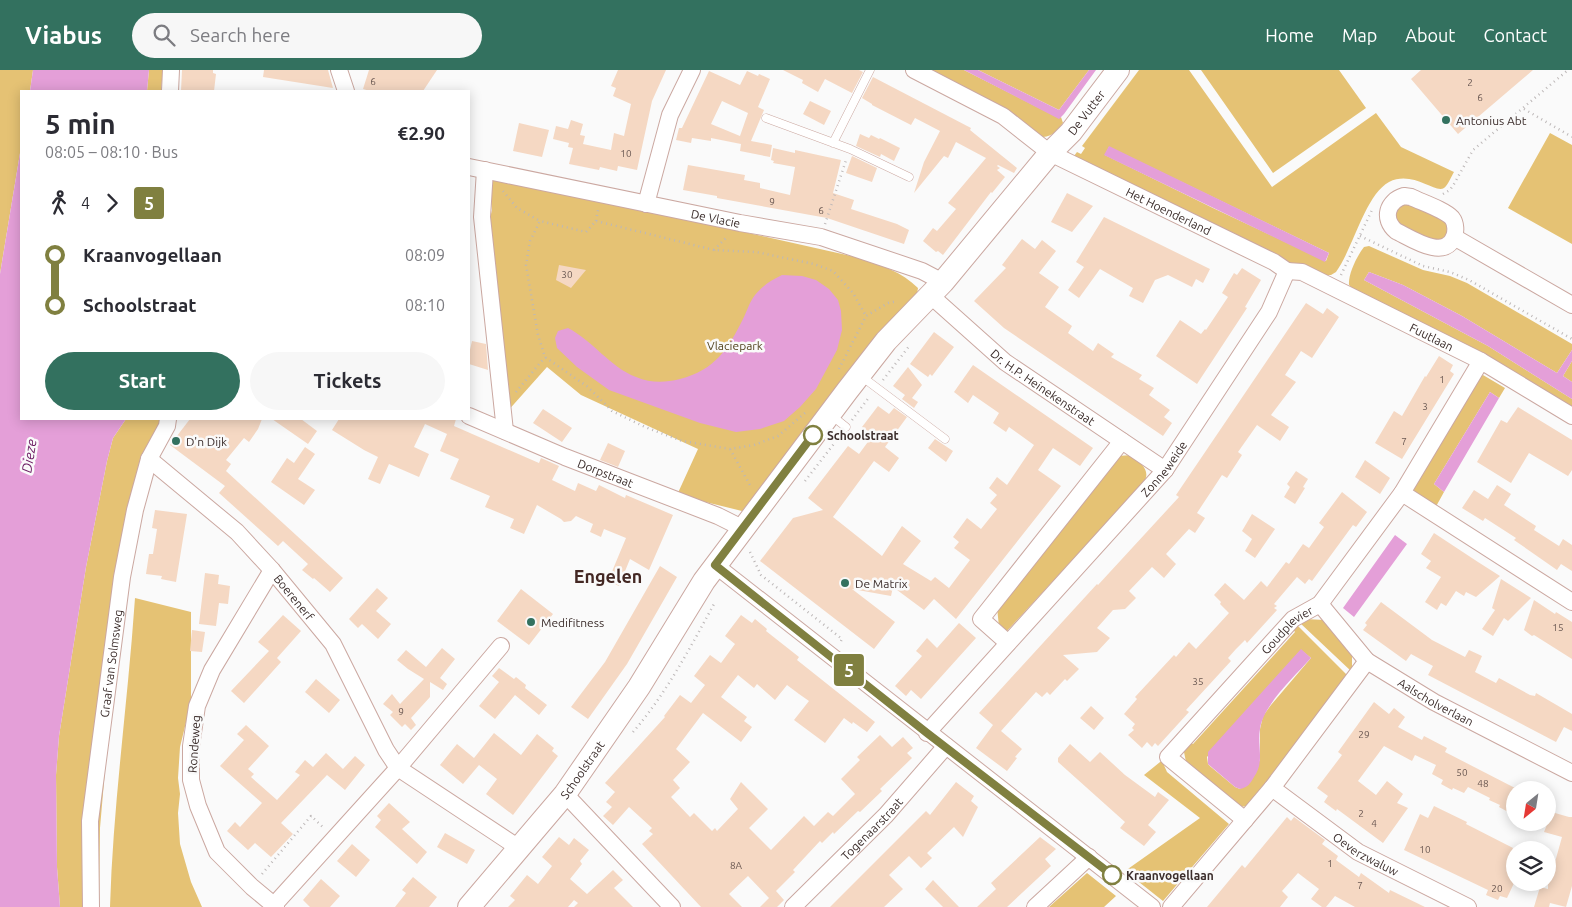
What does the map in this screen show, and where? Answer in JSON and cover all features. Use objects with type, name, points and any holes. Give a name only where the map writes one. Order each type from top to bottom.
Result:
[{"type":"street","points":[[170,90],[171,70]]},
{"type":"street","points":[[339,70],[346,90]]},
{"type":"street","points":[[646,204],[670,114],[692,70]]},
{"type":"street","name":"Het Hoenderland","points":[[914,70],[1003,116],[1050,153],[1274,262],[1287,271]]},
{"type":"street","name":"De Vutter","points":[[1050,153],[1071,132],[1118,70]]},
{"type":"street","name":"Schoolstraat","points":[[469,907],[565,794],[639,686],[704,581],[723,572],[749,536],[761,504],[886,341],[937,288],[1050,153]]},
{"type":"street","name":"De Vlacie","points":[[470,167],[646,204],[821,237],[922,271],[937,288]]},
{"type":"street","points":[[485,170],[482,217],[505,431]]},
{"type":"street","points":[[1454,237],[1572,305]]},
{"type":"street","name":"Fuutlaan","points":[[1287,271],[1302,272],[1481,362],[1572,416]]},
{"type":"street","name":"Zonneweide","points":[[927,733],[1165,470],[1269,312],[1287,271]]},
{"type":"street","name":"Dr. H.P. Heinekenstraat","points":[[937,288],[1005,362],[1165,470]]},
{"type":"street","name":"Goudplevier","points":[[1245,820],[1168,757],[1293,619],[1320,604],[1402,493],[1481,362]]},
{"type":"street","name":"Dorpstraat","points":[[470,416],[565,457],[718,516],[749,536]]},
{"type":"street","name":"Graaf van Solmsweg","points":[[91,907],[91,811],[122,577],[149,458],[170,421]]},
{"type":"street","points":[[1008,643],[981,619],[1122,441]]},
{"type":"street","name":"Boerenerf","points":[[149,458],[237,532],[272,570],[333,644],[386,750],[398,768],[519,848]]},
{"type":"street","points":[[1402,493],[1572,602]]},
{"type":"street","name":"Rondeweg","points":[[272,570],[212,670],[197,706],[191,746],[191,780],[198,806],[217,852],[252,887],[275,906]]},
{"type":"street","points":[[723,572],[1152,907]]},
{"type":"street","name":"Aalscholverlaan","points":[[1320,604],[1367,661],[1434,702],[1572,773]]},
{"type":"street","points":[[275,906],[334,837],[398,768],[501,646]]},
{"type":"street","points":[[1171,907],[1272,788],[1367,661]]},
{"type":"street","name":"Togenaarstraat","points":[[793,907],[886,815],[946,746]]},
{"type":"street","name":"Oeverzwaluw","points":[[1272,788],[1358,852],[1468,907]]},
{"type":"street","points":[[565,794],[672,907]]},
{"type":"street","points":[[1035,907],[1089,857]]},
{"type":"lane","points":[[833,143],[870,70]]},
{"type":"lane","points":[[766,118],[850,149],[909,177]]},
{"type":"lane","points":[[858,378],[946,439]]},
{"type":"path","points":[[1454,184],[1474,150],[1568,70]]},
{"type":"path","points":[[1524,109],[1572,137]]},
{"type":"path","points":[[821,237],[850,149]]},
{"type":"path","points":[[485,170],[518,208],[540,221],[586,232],[596,221],[714,250],[756,252],[814,264],[833,270],[853,293],[866,316],[858,378]]},
{"type":"path","points":[[540,221],[530,242],[526,265],[538,335],[545,357],[588,387],[612,411],[645,427],[682,441],[730,449],[754,445],[778,436],[800,418],[829,416]]},
{"type":"path","points":[[1360,236],[1423,266],[1450,272],[1469,280],[1572,339]]},
{"type":"path","points":[[866,316],[888,303],[937,288]]},
{"type":"path","points":[[800,488],[829,416],[858,378],[911,344]]},
{"type":"path","points":[[502,409],[545,357]]},
{"type":"path","points":[[730,449],[761,504]]},
{"type":"path","points":[[749,536],[750,552],[761,575],[842,639],[832,657]]},
{"type":"path","points":[[628,737],[647,715],[690,649],[721,590],[723,572],[750,552]]},
{"type":"path","points":[[252,887],[311,816],[334,837]]},
{"type":"green space","points":[[0,70],[33,70],[30,90],[20,90],[20,153],[0,274]]},
{"type":"green space","points":[[149,70],[163,70],[161,90],[147,90]]},
{"type":"green space","points":[[929,70],[964,70],[1059,118],[1061,117],[1063,123],[1050,136],[1043,137]]},
{"type":"green space","points":[[978,70],[1089,70],[1059,110]]},
{"type":"green space","points":[[1139,70],[1189,70],[1272,187],[1376,113],[1401,147],[1454,172],[1445,187],[1440,189],[1415,180],[1398,179],[1389,182],[1373,198],[1336,272],[1331,275],[1324,275],[1287,264],[1074,156],[1077,152],[1081,154],[1085,148],[1082,146]],"holes":[[[1109,147],[1329,253],[1326,261],[1105,155]]]},
{"type":"green space","points":[[1201,70],[1339,70],[1366,108],[1273,173]]},
{"type":"green space","points":[[1550,133],[1572,145],[1572,244],[1508,208]]},
{"type":"green space","name":"Vlaciepark","points":[[489,175],[860,258],[898,273],[918,288],[917,294],[742,511],[677,495],[698,449],[581,395],[547,367],[506,413],[490,218],[492,210]]},
{"type":"green space","points":[[1401,204],[1409,204],[1443,220],[1447,223],[1449,231],[1442,240],[1436,240],[1410,230],[1395,218],[1396,210]]},
{"type":"green space","points":[[1369,246],[1423,270],[1450,276],[1467,283],[1572,344],[1572,350],[1557,373],[1462,316],[1403,285],[1369,272],[1364,280],[1488,346],[1572,399],[1572,409],[1354,290],[1349,285],[1351,271],[1361,251],[1364,247]]},
{"type":"green space","points":[[1572,361],[1572,382],[1563,376]]},
{"type":"green space","points":[[1483,375],[1505,388],[1499,398],[1490,392],[1434,484],[1444,492],[1433,512],[1407,495],[1476,379]]},
{"type":"green space","points":[[125,420],[161,420],[147,460],[111,701],[100,828],[99,907],[60,907],[57,867],[56,775],[59,736],[86,567],[113,438]]},
{"type":"green space","points":[[1132,455],[1142,464],[1146,471],[1144,482],[1006,632],[999,627],[997,607],[1118,456]]},
{"type":"green space","points":[[135,598],[191,612],[191,702],[180,747],[178,813],[180,844],[191,882],[202,907],[110,907],[114,830]]},
{"type":"green space","points":[[1304,619],[1325,620],[1352,652],[1352,672],[1299,622]]},
{"type":"green space","points":[[1296,624],[1349,677],[1251,806],[1237,807],[1187,767],[1184,752],[1185,744],[1188,741],[1193,744],[1295,632],[1292,628]],"holes":[[[1301,650],[1311,658],[1263,716],[1260,729],[1260,760],[1240,789],[1235,787],[1208,764],[1207,757]]]},
{"type":"green space","points":[[1165,758],[1163,763],[1167,772],[1229,824],[1163,901],[1125,871],[1200,818],[1144,775]]},
{"type":"green space","points":[[1087,873],[1116,896],[1104,907],[1049,907]]},
{"type":"water","points":[[33,70],[149,70],[147,90],[30,90]]},
{"type":"water","points":[[964,70],[978,70],[1059,110],[1089,70],[1096,70],[1059,119]]},
{"type":"water","points":[[1109,146],[1329,253],[1325,262],[1104,155]]},
{"type":"water","name":"Dieze","points":[[20,153],[20,420],[125,420],[113,438],[107,461],[86,567],[59,736],[56,775],[57,867],[60,907],[0,907],[0,274]]},
{"type":"water","points":[[1369,272],[1403,285],[1462,316],[1557,373],[1572,350],[1572,361],[1563,376],[1572,382],[1572,399],[1488,346],[1364,280]]},
{"type":"water","points":[[782,275],[802,276],[816,280],[829,289],[838,300],[841,311],[842,330],[837,350],[816,389],[784,421],[760,429],[736,432],[700,423],[609,390],[577,367],[557,348],[555,338],[558,331],[568,328],[627,373],[652,381],[663,382],[680,379],[702,370],[719,357],[732,340],[755,295],[761,288]]},
{"type":"water","points":[[1490,392],[1499,398],[1444,492],[1434,484]]},
{"type":"water","points":[[1395,535],[1407,544],[1354,617],[1343,608]]},
{"type":"water","points":[[1301,649],[1311,658],[1273,701],[1262,720],[1259,735],[1260,760],[1257,771],[1247,786],[1240,789],[1235,787],[1208,764],[1208,752]]},
{"type":"building","points":[[182,70],[213,70],[213,73],[216,74],[214,90],[181,90]]},
{"type":"building","points":[[264,70],[328,70],[333,88],[263,77]]},
{"type":"building","points":[[369,70],[437,70],[424,90],[363,89]]},
{"type":"building","points":[[618,70],[666,70],[652,101],[637,170],[618,166],[617,171],[600,167],[599,170],[569,164],[573,148],[568,147],[569,143],[553,139],[556,126],[568,129],[571,120],[583,124],[580,135],[585,136],[583,144],[611,150],[614,133],[624,136],[631,104],[613,96],[616,88],[611,86]]},
{"type":"building","points":[[783,70],[859,70],[863,72],[852,93],[825,79],[818,92],[802,83],[803,80]]},
{"type":"building","points":[[1421,70],[1533,70],[1458,134],[1411,79]]},
{"type":"building","points":[[709,71],[740,85],[747,71],[770,79],[758,107],[764,110],[751,141],[772,145],[770,157],[740,151],[741,144],[711,138],[711,141],[692,138],[691,143],[676,140],[679,128],[682,128]],"holes":[[[722,101],[748,113],[740,136],[711,124]]]},
{"type":"building","points":[[873,77],[971,128],[970,130],[1017,168],[1014,173],[997,166],[1000,168],[997,170],[1005,177],[991,192],[943,255],[938,251],[936,252],[923,241],[933,228],[937,231],[956,209],[948,203],[986,158],[956,142],[948,158],[944,156],[914,193],[924,162],[940,131],[915,118],[911,125],[862,98]]},
{"type":"building","points":[[810,101],[831,111],[824,125],[803,114]]},
{"type":"building","points":[[519,123],[549,130],[542,157],[513,151]]},
{"type":"building","points":[[860,134],[869,138],[871,135],[880,138],[900,148],[894,161],[881,154],[880,157],[856,146]]},
{"type":"building","points":[[773,148],[795,153],[795,150],[841,160],[833,193],[854,200],[851,209],[897,224],[909,230],[904,244],[827,218],[683,190],[688,165],[745,175],[744,180],[760,183],[760,188],[790,195],[795,167],[773,163],[774,161],[771,160]]},
{"type":"building","points":[[852,156],[877,168],[872,182],[846,173]]},
{"type":"building","points":[[1067,193],[1093,206],[1072,232],[1051,222]]},
{"type":"building","points":[[1104,217],[1210,269],[1203,283],[1196,279],[1192,287],[1168,275],[1155,280],[1143,303],[1129,296],[1133,288],[1100,269],[1079,298],[1068,290],[1084,267],[1076,262]]},
{"type":"building","points":[[1022,239],[1035,249],[1042,240],[1056,251],[1039,273],[1059,287],[1045,307],[1072,326],[1068,333],[1093,351],[1098,343],[1114,354],[1111,357],[1142,375],[1139,379],[1154,388],[1149,395],[1170,410],[1164,417],[1172,423],[1163,436],[1004,328],[974,301],[1006,268],[1002,265]]},
{"type":"building","points":[[559,265],[586,270],[571,288],[556,280]]},
{"type":"building","points":[[1242,268],[1261,280],[1245,307],[1247,308],[1197,384],[1156,356],[1180,320],[1201,334],[1206,330],[1228,297],[1222,293],[1234,273],[1237,275]]},
{"type":"building","points":[[1306,303],[1323,314],[1327,308],[1339,317],[1312,358],[1301,351],[1285,375],[1296,382],[1271,415],[1289,427],[1280,441],[1257,425],[1238,452],[1242,455],[1227,478],[1222,475],[1197,513],[1205,518],[1195,533],[1189,529],[1166,554],[1176,564],[1164,578],[1152,567],[1129,591],[1136,598],[1125,609],[1113,610],[1097,628],[1110,638],[1097,652],[1063,655],[1079,669],[1067,681],[1065,679],[1050,695],[1047,692],[1042,697],[1036,692],[1001,731],[1022,749],[1007,771],[976,748],[993,725],[979,713],[1179,497],[1176,495]]},
{"type":"building","points":[[934,332],[954,347],[932,376],[930,374],[928,377],[910,364]]},
{"type":"building","points":[[472,341],[486,344],[488,370],[470,364]]},
{"type":"building","points":[[1439,356],[1453,365],[1450,371],[1454,374],[1402,459],[1375,443],[1394,411],[1402,416]]},
{"type":"building","points":[[973,365],[1093,448],[1080,466],[1053,448],[1038,470],[1061,486],[956,619],[934,599],[924,610],[893,587],[891,596],[852,589],[895,622],[874,649],[760,561],[793,518],[823,510],[808,498],[848,446],[859,454],[873,435],[862,427],[878,406],[889,414],[894,408],[907,417],[885,447],[899,458],[889,472],[874,461],[833,517],[882,556],[902,526],[921,541],[903,564],[931,581],[935,577],[949,588],[970,560],[954,548],[959,542],[953,537],[967,518],[981,529],[997,509],[990,503],[997,495],[989,488],[997,477],[1007,485],[1034,445],[1009,427],[1006,432],[993,423],[999,413],[973,395],[968,403],[954,392]]},
{"type":"building","points":[[908,367],[922,385],[912,398],[918,402],[914,408],[902,399],[905,395],[893,386]]},
{"type":"building","points":[[1518,407],[1572,440],[1572,470],[1568,476],[1529,453],[1511,483],[1477,462],[1501,420],[1507,423]]},
{"type":"building","points":[[543,409],[572,428],[562,442],[533,423]]},
{"type":"building","points":[[189,420],[262,420],[249,442],[244,438],[226,460],[231,464],[226,471],[343,578],[330,592],[313,579],[302,570],[308,564],[283,541],[278,546],[219,493],[225,486],[170,445]]},
{"type":"building","points":[[273,420],[302,420],[317,431],[308,444]]},
{"type":"building","points":[[338,420],[456,420],[454,426],[539,463],[541,458],[559,466],[552,480],[575,491],[578,483],[596,491],[599,485],[625,498],[626,495],[673,515],[649,570],[630,559],[619,586],[608,581],[626,538],[604,529],[601,537],[590,532],[593,524],[576,516],[571,521],[564,522],[537,505],[524,534],[510,528],[514,519],[485,507],[490,496],[450,479],[459,459],[440,451],[447,434],[425,424],[414,447],[429,454],[419,477],[389,464],[380,484],[368,479],[378,457],[332,430]]},
{"type":"building","points":[[935,439],[953,451],[946,462],[928,448]]},
{"type":"building","points":[[608,443],[625,451],[618,467],[600,460]]},
{"type":"building","points":[[305,447],[315,454],[298,479],[315,490],[304,505],[271,482],[287,458],[294,463]]},
{"type":"building","points":[[1365,460],[1390,478],[1380,494],[1355,477]]},
{"type":"building","points":[[1296,471],[1308,479],[1295,504],[1284,497],[1290,487],[1287,484]]},
{"type":"building","points":[[1497,485],[1511,494],[1504,505],[1536,526],[1534,530],[1559,546],[1563,539],[1572,545],[1572,571],[1561,564],[1557,570],[1514,540],[1516,538],[1485,518],[1483,521],[1462,508],[1474,490],[1488,499]]},
{"type":"building","points":[[1342,492],[1367,512],[1356,527],[1353,525],[1312,581],[1309,579],[1305,584],[1297,577],[1274,604],[1277,606],[1274,608],[1277,610],[1247,643],[1245,640],[1228,658],[1231,661],[1186,710],[1189,712],[1158,746],[1155,743],[1152,747],[1147,742],[1142,748],[1128,735],[1134,730],[1132,728],[1135,724],[1124,714],[1137,699],[1135,697],[1174,655],[1176,657],[1189,642],[1196,649],[1229,613],[1214,595],[1225,583],[1244,600],[1261,581],[1267,587],[1286,562],[1289,564],[1303,544],[1309,548],[1324,527],[1319,523]]},
{"type":"building","points":[[155,510],[187,514],[176,582],[161,579],[162,576],[146,574],[149,554],[153,554],[157,529],[152,528]]},
{"type":"building","points":[[1252,514],[1275,529],[1255,558],[1245,551],[1252,539],[1242,531]]},
{"type":"building","points":[[1434,533],[1500,576],[1476,597],[1466,592],[1464,596],[1456,591],[1446,606],[1441,603],[1437,610],[1425,602],[1441,577],[1426,568],[1431,561],[1421,554]]},
{"type":"building","points":[[660,566],[677,577],[627,664],[588,719],[571,707],[605,662]]},
{"type":"building","points":[[205,573],[219,575],[218,584],[230,586],[228,604],[219,603],[216,626],[199,624]]},
{"type":"building","points":[[1501,579],[1531,598],[1508,621],[1504,618],[1493,636],[1482,629],[1495,610],[1492,608]]},
{"type":"building","points":[[377,588],[388,598],[376,611],[391,624],[378,639],[362,624],[358,628],[349,619]]},
{"type":"building","name":"Medifitness","points":[[521,589],[553,614],[529,645],[497,621]]},
{"type":"building","points":[[1534,600],[1555,614],[1556,612],[1572,622],[1572,659],[1524,630]]},
{"type":"building","points":[[1381,602],[1432,640],[1465,657],[1469,650],[1482,656],[1475,672],[1496,683],[1499,678],[1530,695],[1535,696],[1536,693],[1572,714],[1572,731],[1564,727],[1556,742],[1428,675],[1433,666],[1411,654],[1406,661],[1363,630],[1367,625],[1365,623]]},
{"type":"building","points":[[283,615],[301,631],[277,658],[281,662],[244,703],[231,691],[269,651],[258,642]]},
{"type":"building","points":[[741,615],[752,623],[755,619],[767,629],[766,631],[799,657],[797,660],[875,722],[867,732],[844,718],[825,743],[794,720],[809,701],[787,685],[775,700],[757,684],[754,688],[738,675],[721,697],[747,717],[744,721],[752,727],[741,742],[703,713],[676,749],[690,762],[673,780],[680,788],[671,797],[690,817],[694,813],[712,831],[715,828],[717,831],[738,809],[730,799],[741,782],[768,809],[749,828],[771,850],[804,816],[814,826],[828,812],[833,816],[855,794],[841,779],[860,760],[857,757],[880,735],[892,747],[903,737],[913,748],[907,753],[912,758],[880,789],[882,791],[860,812],[858,811],[822,843],[820,841],[793,870],[795,872],[769,898],[748,876],[729,894],[742,907],[701,907],[642,844],[653,834],[649,831],[652,828],[629,807],[613,825],[603,816],[612,807],[606,802],[615,792],[605,783],[665,717],[680,695],[691,703],[705,685],[694,676],[710,655],[721,663],[735,644],[725,636]]},
{"type":"building","points":[[959,623],[976,638],[921,699],[911,690],[906,696],[895,686],[922,656],[916,651],[927,638],[937,648]]},
{"type":"building","points":[[192,630],[205,632],[202,652],[190,651]]},
{"type":"building","points":[[442,648],[455,659],[440,678],[447,684],[443,690],[430,682],[430,697],[411,718],[416,725],[411,730],[405,724],[402,727],[390,715],[393,712],[383,704],[392,694],[400,704],[424,679],[397,660],[406,650],[426,667]]},
{"type":"building","points":[[499,668],[514,679],[516,677],[526,685],[525,688],[547,705],[539,715],[515,695],[495,719],[479,706],[499,682],[492,676]]},
{"type":"building","points":[[316,679],[340,700],[329,713],[305,692]]},
{"type":"building","points":[[1374,702],[1389,714],[1394,708],[1405,717],[1398,727],[1422,740],[1424,736],[1447,748],[1445,752],[1506,783],[1506,811],[1499,807],[1500,805],[1489,800],[1490,798],[1468,787],[1464,793],[1453,788],[1452,790],[1441,784],[1443,780],[1432,774],[1436,765],[1415,755],[1412,761],[1384,746],[1358,781],[1376,795],[1387,781],[1403,794],[1397,803],[1408,808],[1383,843],[1337,809],[1336,811],[1324,802],[1328,796],[1317,788],[1342,755],[1338,752]]},
{"type":"building","points":[[1091,706],[1104,718],[1094,730],[1080,718]]},
{"type":"building","points":[[246,725],[269,746],[248,769],[254,774],[251,777],[277,800],[300,775],[295,772],[305,760],[313,767],[326,753],[343,769],[355,756],[365,765],[345,790],[327,775],[281,823],[293,834],[271,857],[255,843],[248,850],[227,831],[235,822],[240,827],[262,803],[220,766],[244,740],[237,734]]},
{"type":"building","points":[[494,733],[521,755],[537,734],[554,748],[552,751],[558,756],[513,815],[486,794],[497,779],[479,765],[463,784],[440,765],[457,744],[474,758]]},
{"type":"building","points":[[1070,744],[1090,762],[1100,752],[1125,775],[1155,797],[1158,792],[1169,800],[1148,825],[1156,832],[1144,846],[1120,828],[1125,822],[1058,762],[1058,758]]},
{"type":"building","points":[[956,782],[974,796],[971,801],[978,807],[963,837],[954,827],[927,853],[932,858],[921,868],[909,856],[889,875],[903,889],[884,907],[830,907],[926,811],[930,815]]},
{"type":"building","points":[[389,803],[410,822],[402,829],[427,852],[417,864],[375,827],[381,820],[377,816]]},
{"type":"building","points":[[1434,806],[1506,844],[1506,891],[1510,891],[1507,898],[1500,896],[1498,900],[1486,895],[1488,890],[1404,850],[1420,814],[1428,818]]},
{"type":"building","points":[[1556,813],[1572,817],[1572,886],[1566,907],[1550,903],[1549,907],[1534,907],[1539,891],[1556,891],[1556,858],[1562,837],[1544,832],[1556,831]]},
{"type":"building","points":[[1287,817],[1291,821],[1294,817],[1325,840],[1322,844],[1338,856],[1336,860],[1359,877],[1361,873],[1389,893],[1390,890],[1425,907],[1355,907],[1335,896],[1326,907],[1322,907],[1311,899],[1319,889],[1298,873],[1282,891],[1288,897],[1280,907],[1207,907],[1242,865],[1245,868]]},
{"type":"building","points":[[445,833],[475,850],[467,864],[437,847]]},
{"type":"building","points":[[559,837],[569,845],[574,838],[589,850],[580,861],[582,864],[570,879],[587,894],[613,870],[623,880],[614,888],[633,907],[574,907],[578,903],[574,900],[568,907],[508,907],[515,900],[510,896],[527,875],[538,884],[552,866],[542,857]]},
{"type":"building","points":[[1040,837],[1056,849],[1045,859],[1051,866],[1007,907],[977,907],[996,889],[991,883]]},
{"type":"building","points":[[352,844],[370,860],[356,877],[337,861]]},
{"type":"building","points":[[413,877],[437,897],[429,907],[395,907],[406,893],[402,890]]},
{"type":"building","points":[[321,879],[340,896],[330,907],[310,907],[303,900]]},
{"type":"building","points":[[933,880],[959,907],[943,907],[925,889]]},
{"type":"building","points":[[776,891],[784,900],[777,907],[760,907]]},
{"type":"bus line","name":"5","points":[[813,435],[715,565],[927,733],[1112,875]]},
{"type":"place","name":"Antonius Abt","points":[[1446,120]]},
{"type":"place","name":"Schoolstraat","points":[[813,435]]},
{"type":"place","name":"D'n Dijk","points":[[176,441]]},
{"type":"place","name":"De Matrix","points":[[845,583]]},
{"type":"place","name":"Medifitness","points":[[531,622]]},
{"type":"place","name":"Kraanvogellaan","points":[[1112,875]]},
{"type":"district","name":"Engelen","points":[[608,576]]}]
